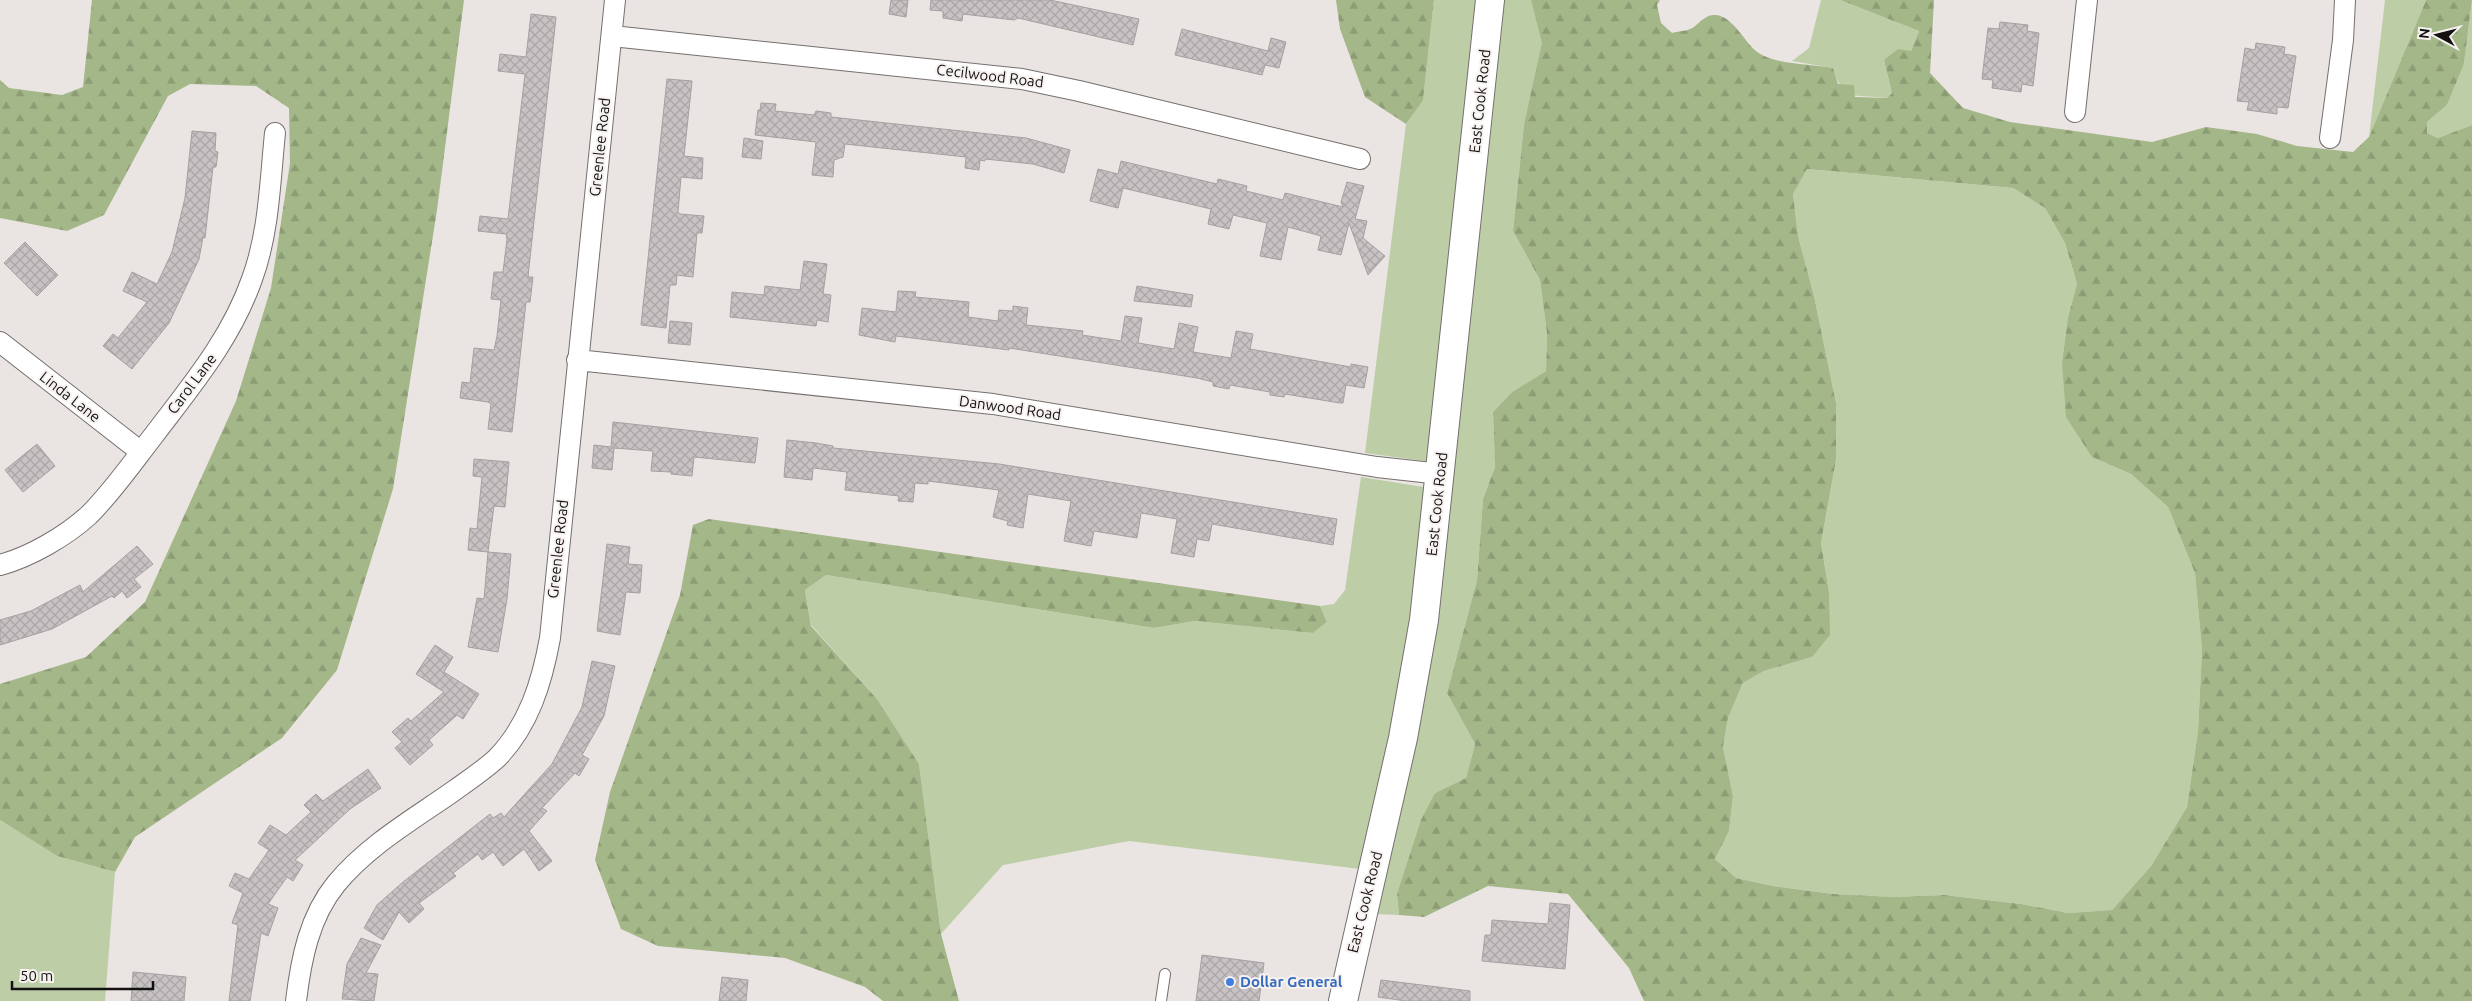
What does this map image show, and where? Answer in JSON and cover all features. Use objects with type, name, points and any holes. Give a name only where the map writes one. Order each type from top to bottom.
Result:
[{"type":"main road","name":"East Cook Road","points":[[1343,1001],[1387,812],[1414,679],[1430,571],[1490,0]]},
{"type":"street","name":"Greenlee Road","points":[[296,1001],[300,968],[309,937],[319,910],[335,885],[358,860],[382,841],[497,757],[517,732],[531,707],[543,676],[550,638],[615,0]]},
{"type":"street","points":[[2075,112],[2087,0]]},
{"type":"street","points":[[2330,138],[2343,40],[2345,0]]},
{"type":"street","name":"Cecilwood Road","points":[[612,36],[1022,79],[1079,90],[1360,159]]},
{"type":"street","name":"Carol Lane","points":[[0,565],[36,549],[88,516],[141,452],[202,372],[238,314],[253,278],[262,244],[275,133]]},
{"type":"street","name":"Linda Lane","points":[[0,342],[141,452]]},
{"type":"street","name":"Danwood Road","points":[[577,360],[993,404],[1377,466],[1441,474]]},
{"type":"lane","points":[[1161,1001],[1165,974]]},
{"type":"green space","points":[[92,0],[464,0],[437,210],[393,489],[337,670],[282,738],[135,837],[115,872],[57,856],[0,820],[0,684],[86,657],[145,602],[236,401],[271,288],[290,163],[289,108],[256,86],[190,84],[168,96],[104,215],[67,231],[0,218],[0,80],[9,88],[62,95],[83,87]]},
{"type":"green space","points":[[1336,0],[1434,0],[1423,100],[1406,124],[1365,97],[1340,29]]},
{"type":"green space","points":[[1434,0],[1478,0],[1432,462],[1365,453],[1406,124],[1423,99]]},
{"type":"green space","points":[[1503,0],[1531,0],[1543,43],[1524,124],[1513,231],[1540,280],[1547,334],[1546,371],[1512,392],[1493,412],[1495,467],[1483,499],[1477,580],[1447,693],[1475,744],[1466,778],[1435,793],[1397,894],[1399,915],[1375,914],[1436,632]]},
{"type":"green space","points":[[1531,0],[1660,0],[1657,5],[1661,23],[1672,33],[1692,28],[1710,16],[1720,16],[1726,18],[1737,28],[1751,46],[1763,56],[1793,63],[1833,68],[1838,84],[1854,85],[1855,97],[1887,98],[1892,93],[1884,60],[1898,49],[1911,51],[1919,31],[1840,0],[1934,0],[1930,73],[1963,108],[2010,122],[2152,142],[2206,127],[2257,134],[2297,146],[2353,152],[2369,137],[2426,0],[2472,0],[2464,64],[2447,105],[2427,122],[2427,133],[2438,138],[2472,125],[2472,1001],[1644,1001],[1629,968],[1568,894],[1488,886],[1424,917],[1399,915],[1397,894],[1421,820],[1435,793],[1466,778],[1475,744],[1447,693],[1477,580],[1483,499],[1495,467],[1493,412],[1512,392],[1546,371],[1547,334],[1540,280],[1513,231],[1524,124],[1542,43]],"holes":[[[1807,169],[2013,188],[2045,208],[2065,243],[2077,284],[2068,317],[2062,362],[2066,417],[2092,457],[2131,474],[2168,507],[2195,573],[2202,650],[2198,731],[2187,807],[2151,866],[2112,910],[2068,913],[2021,904],[1944,895],[1894,897],[1833,894],[1773,886],[1736,878],[1715,859],[1729,831],[1733,796],[1723,747],[1728,718],[1743,683],[1764,671],[1812,657],[1830,635],[1829,592],[1821,543],[1836,460],[1836,403],[1814,296],[1798,236],[1793,194]]]},
{"type":"green space","points":[[1821,0],[1840,0],[1919,31],[1911,51],[1884,60],[1892,93],[1887,98],[1852,95],[1841,87],[1833,68],[1792,61],[1809,48]]},
{"type":"green space","points":[[2385,0],[2426,0],[2369,137]]},
{"type":"green space","points":[[2472,1],[2472,125],[2438,138],[2427,133],[2427,122],[2447,105],[2464,64]]},
{"type":"green space","points":[[1806,169],[2013,188],[2045,208],[2065,243],[2077,284],[2068,317],[2062,362],[2092,457],[2131,474],[2168,507],[2195,573],[2202,650],[2198,731],[2187,807],[2151,866],[2112,910],[2068,913],[2021,904],[1944,895],[1894,897],[1833,894],[1773,886],[1736,878],[1715,859],[1729,831],[1733,796],[1723,747],[1728,718],[1743,683],[1764,671],[1812,657],[1829,592],[1821,543],[1836,460],[1836,403],[1814,296],[1798,236],[1793,194]]},
{"type":"green space","points":[[1361,477],[1430,488],[1404,672],[1360,869],[1129,841],[1003,865],[941,934],[919,764],[877,699],[811,625],[805,590],[826,575],[1154,628],[1195,621],[1313,633],[1327,622],[1320,606],[1334,604],[1345,590]]},
{"type":"green space","points":[[709,519],[1320,606],[1327,622],[1313,633],[1195,621],[1154,628],[826,575],[805,590],[811,626],[877,699],[919,764],[941,934],[959,1001],[883,1001],[865,987],[785,958],[658,946],[621,929],[595,860],[610,792],[680,595],[693,525]]},
{"type":"green space","points":[[0,820],[57,856],[115,872],[105,1001],[0,1001]]},
{"type":"building","points":[[891,0],[908,0],[906,17],[889,14]]},
{"type":"building","points":[[931,0],[1050,0],[1139,19],[1133,45],[1018,18],[1014,20],[963,14],[962,21],[943,18],[943,11],[930,10]]},
{"type":"building","points":[[531,14],[556,17],[528,277],[533,277],[530,302],[526,302],[512,432],[488,429],[491,404],[488,402],[460,398],[462,382],[470,383],[474,348],[494,350],[497,336],[501,300],[491,299],[494,272],[503,272],[507,239],[506,234],[478,231],[480,216],[508,219],[525,74],[498,71],[500,54],[526,57]]},
{"type":"building","points":[[2000,22],[2028,25],[2027,31],[2039,33],[2033,86],[2022,84],[2021,92],[1992,88],[1993,80],[1982,79],[1988,28],[1999,29]]},
{"type":"building","points":[[1182,29],[1268,51],[1271,38],[1286,42],[1279,68],[1265,65],[1262,75],[1175,55]]},
{"type":"building","points":[[2256,43],[2285,47],[2284,54],[2296,56],[2288,108],[2277,107],[2277,114],[2247,110],[2249,102],[2237,101],[2245,48],[2255,50]]},
{"type":"building","points":[[667,79],[692,81],[684,156],[703,158],[702,179],[681,177],[678,212],[680,214],[704,216],[702,233],[697,233],[693,277],[677,275],[676,285],[670,285],[666,328],[641,325]]},
{"type":"building","points":[[761,103],[776,104],[775,111],[814,115],[816,111],[831,113],[831,117],[1026,138],[1070,150],[1064,173],[1033,164],[985,159],[985,161],[980,160],[979,170],[965,168],[966,157],[845,144],[843,157],[834,160],[833,177],[812,175],[816,142],[755,135],[758,110],[760,110]]},
{"type":"building","points":[[192,131],[216,133],[215,151],[218,152],[216,167],[213,167],[205,238],[203,237],[199,259],[169,323],[132,369],[103,346],[113,334],[118,338],[147,302],[123,291],[132,272],[157,284],[172,252],[185,198]]},
{"type":"building","points":[[744,138],[763,141],[761,159],[742,157]]},
{"type":"building","points":[[1121,161],[1217,184],[1218,179],[1247,186],[1246,191],[1283,200],[1285,193],[1343,207],[1341,202],[1347,182],[1364,186],[1355,219],[1367,221],[1363,238],[1385,256],[1368,275],[1349,223],[1341,255],[1318,250],[1321,236],[1288,227],[1281,260],[1260,256],[1267,223],[1233,215],[1229,229],[1208,224],[1211,209],[1123,188],[1118,208],[1090,201],[1098,169],[1118,174]]},
{"type":"building","points":[[25,242],[58,275],[37,296],[4,263]]},
{"type":"building","points":[[804,261],[827,264],[823,294],[831,295],[828,322],[817,320],[816,326],[730,317],[732,292],[764,295],[765,286],[800,290]]},
{"type":"building","points":[[1137,286],[1193,295],[1191,307],[1134,301]]},
{"type":"building","points":[[898,291],[916,292],[915,297],[969,302],[968,317],[998,321],[999,310],[1013,311],[1013,306],[1028,308],[1026,325],[1083,331],[1082,335],[1121,341],[1125,316],[1142,318],[1138,343],[1174,349],[1179,323],[1198,327],[1193,352],[1231,358],[1236,331],[1253,334],[1250,349],[1351,367],[1351,364],[1368,367],[1364,388],[1346,385],[1343,403],[1340,403],[1285,394],[1284,397],[1270,395],[1270,392],[1230,385],[1229,389],[1213,386],[1213,382],[1197,378],[1009,348],[1009,350],[896,336],[895,342],[859,335],[862,308],[896,312]]},
{"type":"building","points":[[670,321],[692,323],[690,345],[668,343]]},
{"type":"building","points":[[613,422],[758,438],[755,463],[694,457],[692,476],[671,474],[671,472],[651,471],[653,451],[614,448],[612,470],[592,468],[594,445],[611,447]]},
{"type":"building","points":[[787,440],[816,443],[833,446],[833,448],[999,464],[1337,519],[1333,545],[1212,524],[1209,541],[1197,539],[1194,557],[1171,553],[1177,519],[1141,513],[1137,538],[1094,531],[1091,546],[1064,541],[1071,501],[1028,494],[1023,528],[1007,525],[1008,521],[993,517],[999,490],[928,481],[928,484],[915,483],[913,502],[898,501],[899,496],[845,490],[847,472],[813,468],[812,480],[784,477]]},
{"type":"building","points":[[37,444],[55,466],[23,492],[5,470]]},
{"type":"building","points":[[474,459],[509,462],[505,507],[494,506],[488,552],[468,550],[470,528],[477,529],[482,477],[473,476]]},
{"type":"building","points":[[607,544],[630,547],[628,564],[642,565],[640,593],[626,592],[620,635],[597,631]]},
{"type":"building","points":[[137,546],[153,564],[134,579],[141,587],[127,598],[122,591],[114,598],[112,596],[52,629],[0,645],[0,620],[31,611],[80,585],[83,592]]},
{"type":"building","points":[[488,552],[511,554],[507,599],[498,652],[468,647],[477,598],[484,599]]},
{"type":"building","points":[[435,645],[453,657],[444,672],[479,694],[463,719],[457,715],[429,740],[433,745],[410,765],[395,748],[402,742],[392,732],[408,718],[411,721],[444,692],[416,674]]},
{"type":"building","points":[[592,661],[615,666],[604,716],[582,755],[589,759],[579,776],[575,773],[542,808],[547,811],[529,831],[552,861],[539,871],[524,849],[503,866],[493,852],[482,860],[478,854],[453,873],[456,876],[419,903],[424,909],[409,923],[399,912],[383,940],[364,928],[377,905],[403,882],[490,814],[493,818],[501,813],[504,817],[552,764],[582,707]]},
{"type":"building","points":[[368,769],[381,788],[350,809],[295,860],[303,865],[293,881],[287,877],[268,904],[278,908],[268,936],[261,933],[250,1001],[229,1001],[238,925],[232,923],[243,893],[229,886],[235,873],[249,879],[269,850],[258,843],[270,825],[286,835],[311,812],[304,805],[316,794],[323,801]]},
{"type":"building","points":[[1550,903],[1570,905],[1565,969],[1482,961],[1485,935],[1491,935],[1492,920],[1548,924]]},
{"type":"building","points":[[361,938],[381,945],[366,973],[378,974],[374,1001],[342,999],[347,964]]},
{"type":"building","name":"Dollar General","points":[[1202,955],[1264,963],[1259,1001],[1196,1001]]},
{"type":"building","points":[[133,972],[186,977],[184,1001],[131,1001]]},
{"type":"building","points":[[722,977],[748,980],[746,1001],[719,1001]]},
{"type":"building","points":[[1381,980],[1470,991],[1470,1001],[1406,1001],[1378,997]]},
{"type":"place","name":"Dollar General","points":[[1230,982]]}]
